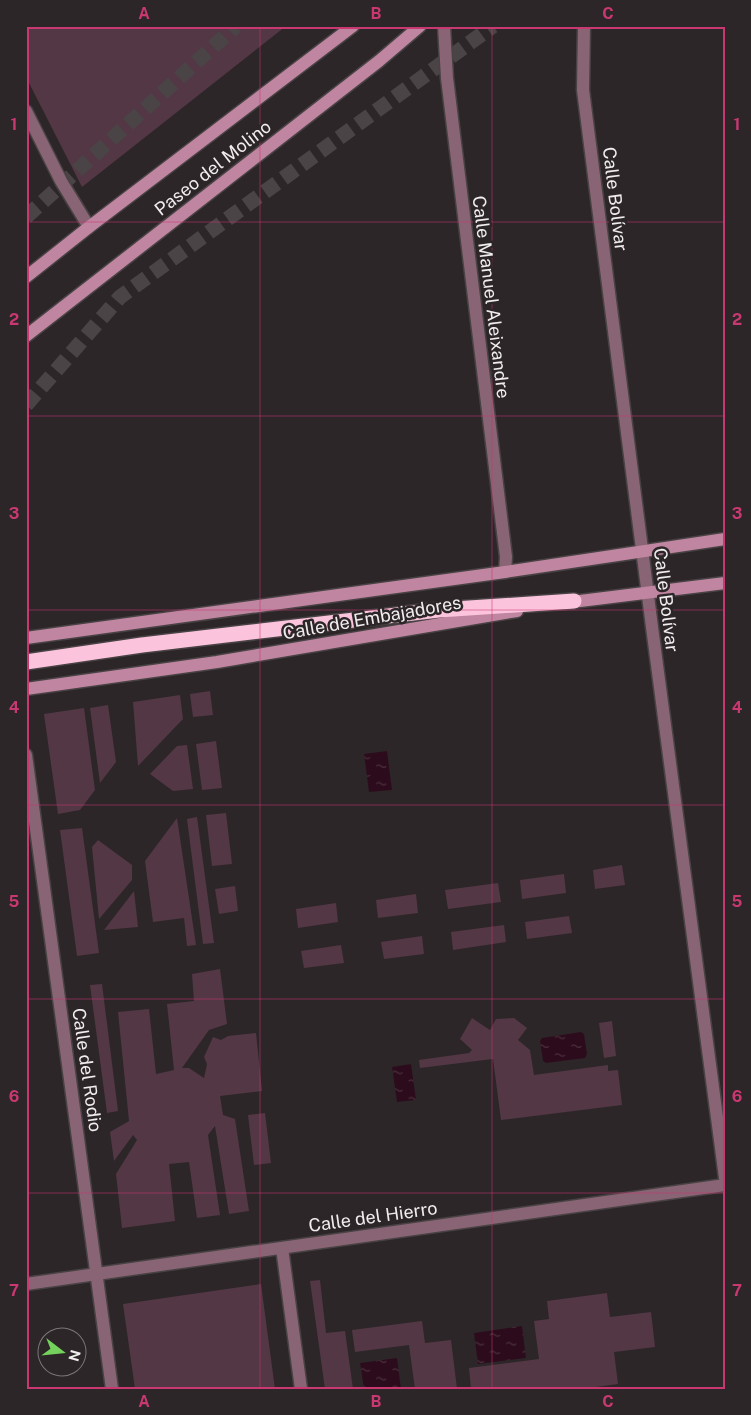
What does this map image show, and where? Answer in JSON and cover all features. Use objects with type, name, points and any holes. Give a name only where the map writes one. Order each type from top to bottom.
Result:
[{"type":"highway","points":[[26,662],[142,645],[439,610],[574,601]]},
{"type":"main road","name":"Paseo del Molino","points":[[26,277],[353,26]]},
{"type":"main road","name":"Paseo del Molino","points":[[26,336],[420,26]]},
{"type":"main road","name":"Calle de Embajadores","points":[[26,638],[505,572],[725,539]]},
{"type":"main road","name":"Calle de Embajadores","points":[[26,689],[217,662],[574,601],[725,582]]},
{"type":"street","name":"Calle Manuel Aleixandre","points":[[444,26],[446,78],[506,557],[505,572]]},
{"type":"street","name":"Calle Bolívar","points":[[584,26],[583,90],[647,592],[725,1178]]},
{"type":"street","points":[[26,111],[62,181],[89,227]]},
{"type":"street","name":"Calle del Rodio","points":[[26,756],[112,1389]]},
{"type":"street","name":"Calle del Hierro","points":[[26,1284],[725,1185]]},
{"type":"street","points":[[282,1248],[301,1389]]},
{"type":"shaded area","points":[[26,26],[286,26],[82,187],[26,77]]},
{"type":"shaded area","points":[[210,691],[213,715],[193,717],[190,694]]},
{"type":"shaded area","points":[[180,695],[183,719],[138,766],[133,702]]},
{"type":"shaded area","points":[[108,705],[116,762],[100,783],[90,708]]},
{"type":"shaded area","points":[[84,708],[95,790],[80,810],[58,814],[44,714]]},
{"type":"shaded area","points":[[216,741],[222,788],[202,790],[196,744]]},
{"type":"shaded area","points":[[187,745],[193,789],[173,791],[150,774],[177,746]]},
{"type":"shaded area","points":[[226,813],[232,864],[212,866],[206,815]]},
{"type":"shaded area","points":[[197,817],[214,943],[203,944],[187,819]]},
{"type":"shaded area","points":[[177,818],[196,945],[187,946],[184,918],[153,922],[145,861]]},
{"type":"shaded area","points":[[82,828],[99,953],[77,956],[60,830]]},
{"type":"shaded area","points":[[98,840],[132,865],[132,880],[99,919],[92,847]]},
{"type":"shaded area","points":[[622,865],[625,885],[595,889],[593,870]]},
{"type":"shaded area","points":[[564,874],[566,893],[522,899],[520,880]]},
{"type":"shaded area","points":[[498,883],[501,902],[448,909],[445,890]]},
{"type":"shaded area","points":[[235,886],[238,911],[219,914],[215,889]]},
{"type":"shaded area","points":[[134,891],[138,927],[104,930]]},
{"type":"shaded area","points":[[416,894],[418,913],[378,918],[376,900]]},
{"type":"shaded area","points":[[336,903],[338,922],[298,928],[296,909]]},
{"type":"shaded area","points":[[569,916],[572,933],[527,939],[525,922]]},
{"type":"shaded area","points":[[504,925],[506,942],[453,950],[451,932]]},
{"type":"shaded area","points":[[422,936],[424,954],[384,959],[381,942]]},
{"type":"shaded area","points":[[341,945],[344,963],[304,968],[301,951]]},
{"type":"shaded area","points":[[220,969],[227,1024],[209,1030],[182,1068],[189,1068],[204,1078],[207,1064],[204,1057],[213,1037],[221,1040],[228,1036],[256,1033],[262,1091],[220,1096],[223,1115],[235,1119],[249,1211],[229,1214],[215,1126],[208,1135],[220,1215],[197,1218],[189,1162],[169,1164],[175,1221],[122,1228],[116,1174],[137,1140],[133,1135],[114,1161],[110,1132],[129,1121],[118,1012],[149,1009],[156,1074],[174,1070],[167,1004],[194,1001],[192,974]]},
{"type":"shaded area","points":[[102,984],[118,1111],[107,1113],[90,985]]},
{"type":"shaded area","points":[[472,1018],[490,1030],[496,1019],[514,1018],[527,1028],[518,1040],[530,1050],[534,1075],[608,1065],[608,1071],[618,1070],[622,1105],[501,1120],[493,1059],[420,1068],[419,1060],[469,1053],[472,1050],[460,1039]]},
{"type":"shaded area","points":[[612,1021],[616,1056],[604,1058],[599,1023]]},
{"type":"shaded area","points":[[265,1113],[271,1163],[254,1165],[248,1115]]},
{"type":"shaded area","points":[[320,1280],[326,1333],[345,1331],[353,1389],[325,1389],[310,1281]]},
{"type":"shaded area","points":[[261,1284],[275,1389],[135,1389],[123,1304]]},
{"type":"shaded area","points":[[607,1293],[610,1317],[651,1312],[655,1347],[614,1352],[618,1384],[581,1389],[471,1389],[469,1368],[539,1359],[534,1321],[549,1319],[547,1301]]},
{"type":"shaded area","points":[[422,1321],[425,1343],[451,1340],[457,1389],[415,1389],[409,1345],[355,1352],[352,1330]]},
{"type":"water","points":[[387,751],[392,790],[369,792],[364,754]]},
{"type":"water","points":[[581,1032],[584,1034],[587,1054],[585,1058],[546,1063],[543,1061],[540,1041],[542,1038]]},
{"type":"water","points":[[411,1064],[416,1100],[397,1102],[392,1067]]},
{"type":"water","points":[[522,1326],[526,1358],[478,1364],[474,1333]]},
{"type":"water","points":[[397,1358],[401,1389],[364,1389],[360,1363]]},
{"type":"tunnel","points":[[26,217],[236,26]]},
{"type":"tunnel","points":[[26,405],[120,297],[493,26]]}]
